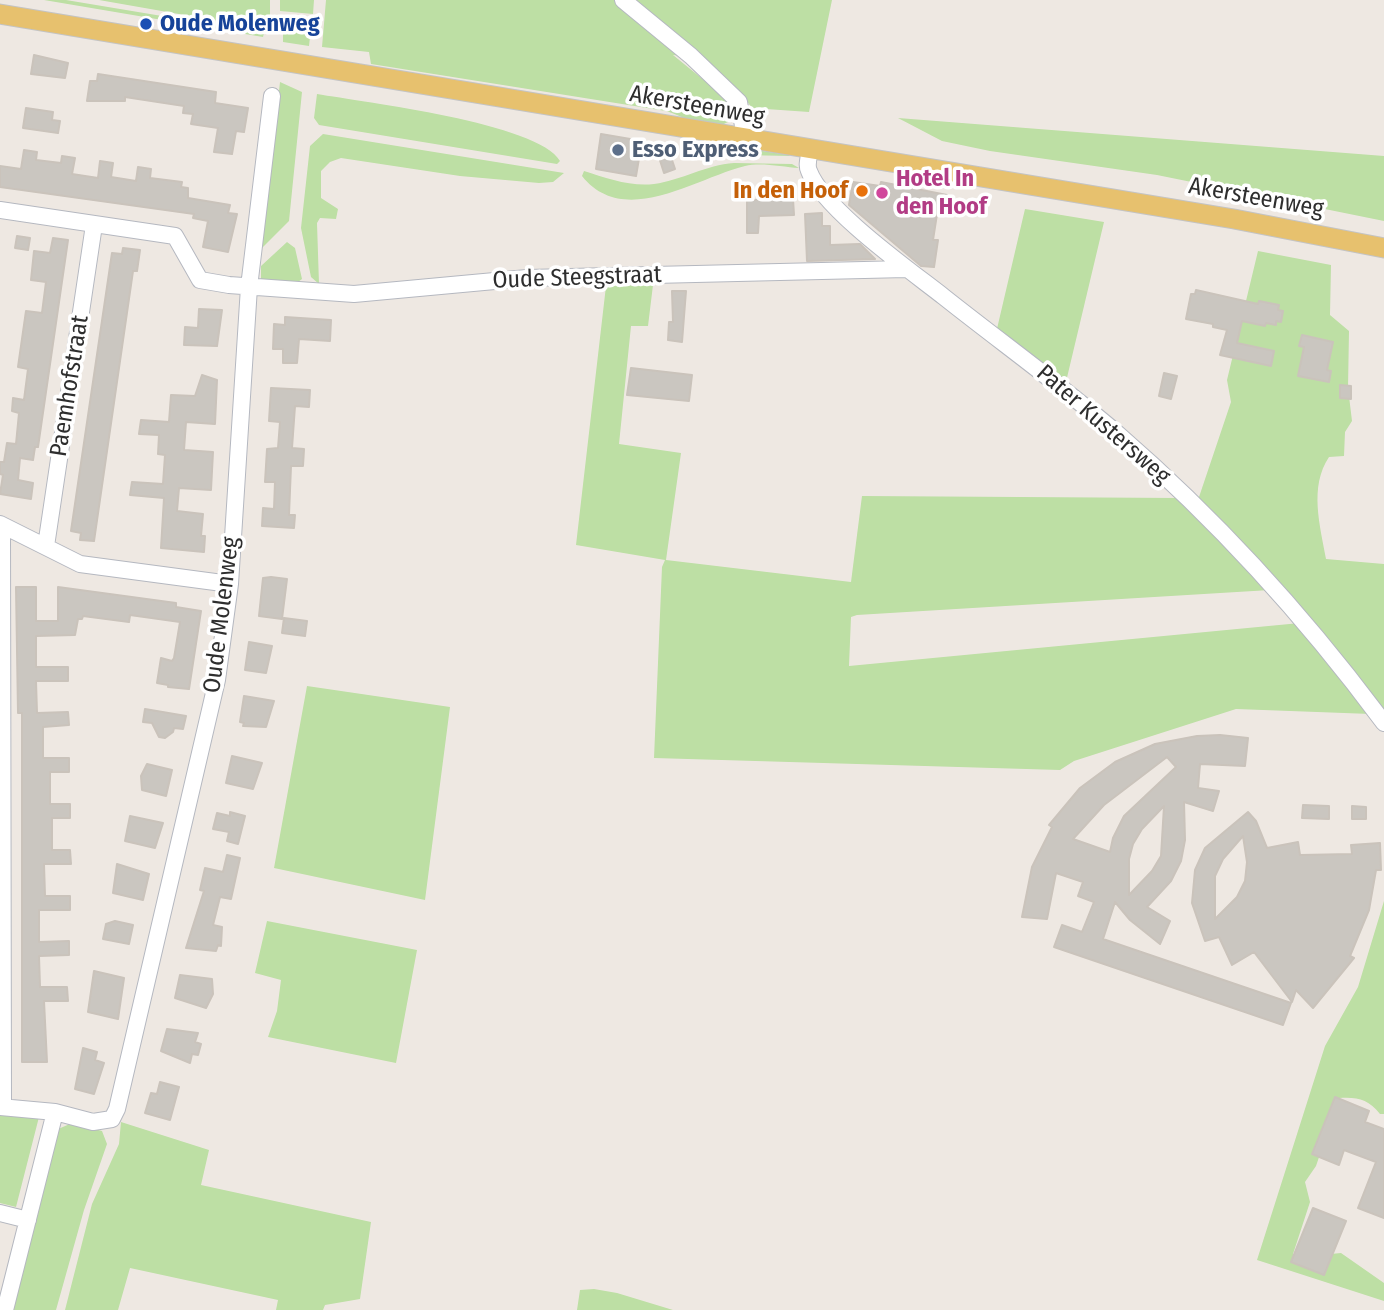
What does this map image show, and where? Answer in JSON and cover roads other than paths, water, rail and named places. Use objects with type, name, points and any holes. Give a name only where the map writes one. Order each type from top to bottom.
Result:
[{"type":"main road","name":"Akersteenweg","points":[[0,14],[739,126],[810,150],[1247,221],[1384,248]]},
{"type":"street","points":[[623,0],[699,62],[737,99],[739,126]]},
{"type":"street","name":"Oude Molenweg","points":[[55,1112],[93,1122],[109,1121],[117,1109],[214,694],[230,584],[249,287],[272,96]]},
{"type":"street","name":"Pater Kustersweg","points":[[810,150],[810,173],[831,201],[906,269],[1032,364],[1118,434],[1196,507],[1311,630],[1384,723]]},
{"type":"street","points":[[0,210],[94,225]]},
{"type":"street","name":"Oude Steegstraat","points":[[94,225],[176,236],[200,280],[249,287],[354,294],[527,278],[906,269]]},
{"type":"street","name":"Paemhofstraat","points":[[46,546],[94,225]]},
{"type":"street","points":[[5,1310],[55,1112],[1,1107],[1,525],[80,564],[230,584]]},
{"type":"street","points":[[0,1213],[28,1220]]},
{"type":"place","name":"Oude Molenweg","points":[[146,24]]},
{"type":"place","name":"Esso Express","points":[[618,150]]},
{"type":"place","name":"In den Hoof","points":[[862,191]]},
{"type":"place","name":"Hotel In den Hoof","points":[[882,193]]}]
